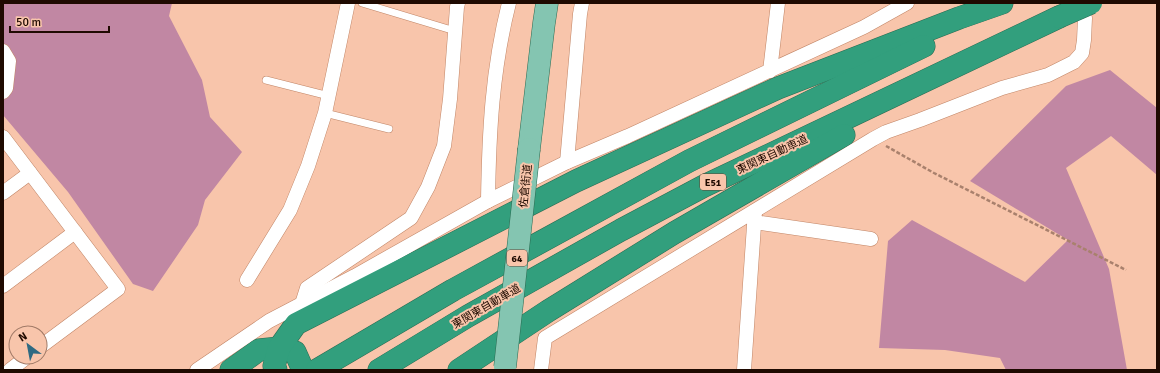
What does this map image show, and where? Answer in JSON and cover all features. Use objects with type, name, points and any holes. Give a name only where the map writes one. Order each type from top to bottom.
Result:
[{"type":"highway","points":[[276,370],[274,366],[279,348],[296,324],[576,181],[778,88],[959,18],[1002,3]]},
{"type":"highway","points":[[317,370],[453,290],[688,161],[873,70],[1014,3]]},
{"type":"highway","name":"東関東自動車道","points":[[379,370],[468,316],[621,230],[704,186],[1091,3]]},
{"type":"highway","points":[[459,370],[548,311],[681,229],[816,150],[1059,17]]},
{"type":"highway","points":[[231,370],[259,350],[279,348],[295,352],[303,370]]},
{"type":"main road","name":"佐倉街道","points":[[505,368],[547,3]]},
{"type":"street","points":[[247,280],[290,210],[308,166],[325,113],[348,3]]},
{"type":"street","points":[[302,304],[307,288],[411,218],[428,187],[444,146],[458,3]]},
{"type":"street","points":[[488,202],[489,143],[493,90],[501,35],[508,3]]},
{"type":"street","points":[[567,162],[582,3]]},
{"type":"street","points":[[770,70],[778,3]]},
{"type":"street","points":[[198,370],[269,321],[488,202],[567,162],[628,136],[864,27],[907,3]]},
{"type":"street","points":[[541,370],[545,338],[755,216],[873,139],[886,132],[1002,88],[1048,75],[1074,62],[1082,53],[1084,40],[1085,18],[1079,3]]},
{"type":"street","points":[[3,51],[9,61],[6,88],[3,92]]},
{"type":"street","points":[[3,136],[118,289],[48,342]]},
{"type":"street","points":[[3,193],[30,172]]},
{"type":"street","points":[[755,216],[870,239]]},
{"type":"street","points":[[744,370],[755,216]]},
{"type":"street","points":[[3,286],[75,232]]},
{"type":"lane","points":[[362,3],[455,31]]},
{"type":"lane","points":[[266,80],[329,96]]},
{"type":"lane","points":[[325,113],[389,128]]},
{"type":"path","points":[[873,139],[934,173],[1126,270]]},
{"type":"shaded area","points":[[3,3],[172,3],[169,16],[202,80],[210,117],[242,152],[205,200],[198,225],[153,291],[133,284],[68,192],[3,115]]},
{"type":"shaded area","points":[[1110,70],[1157,108],[1157,175],[1111,136],[1066,168],[1109,269],[1127,370],[1006,370],[1000,358],[945,350],[879,348],[888,241],[912,220],[1025,282],[1068,240],[970,181],[1066,86]]}]
